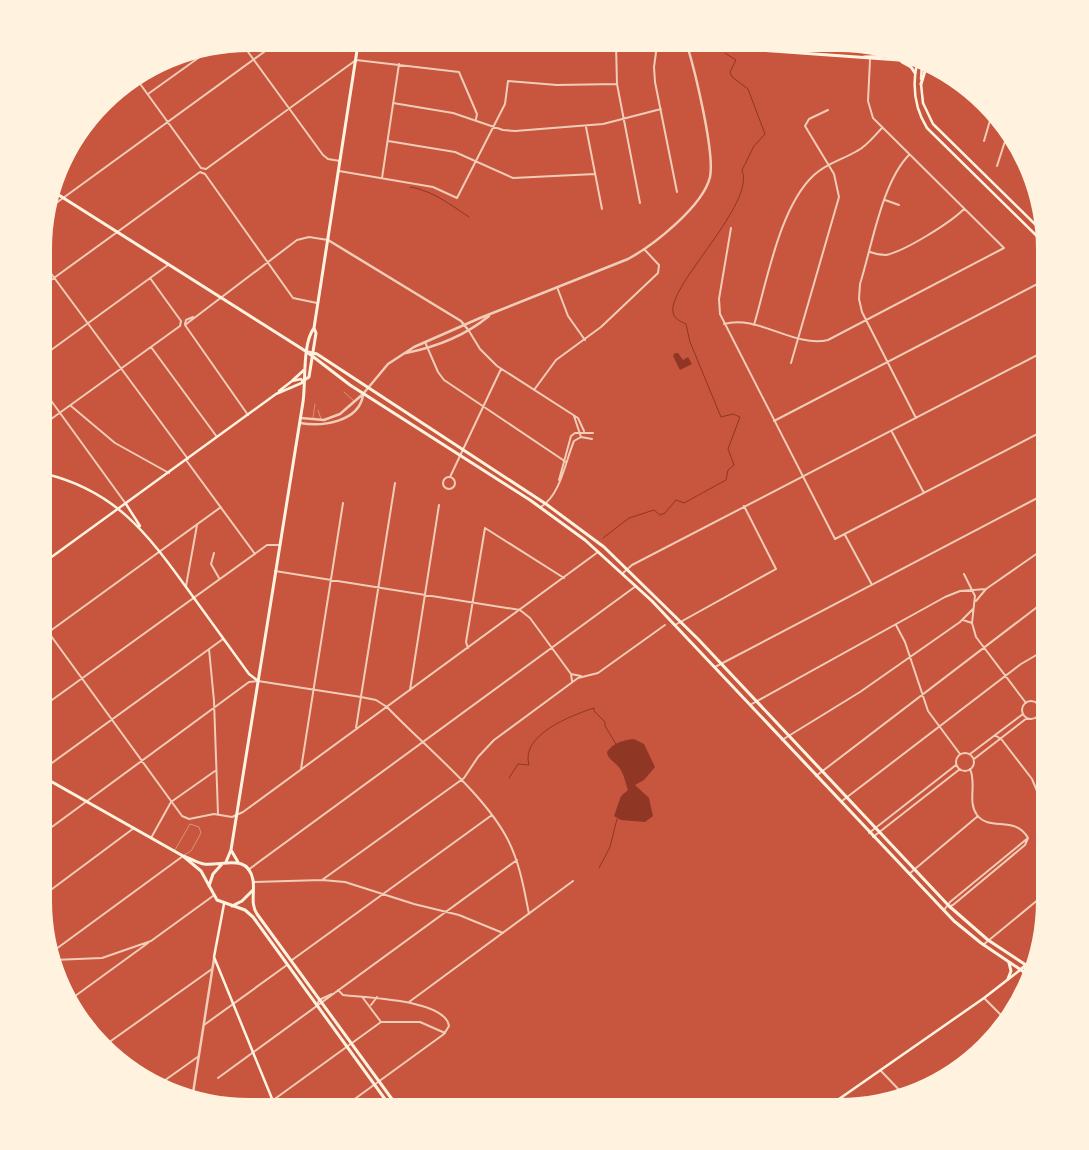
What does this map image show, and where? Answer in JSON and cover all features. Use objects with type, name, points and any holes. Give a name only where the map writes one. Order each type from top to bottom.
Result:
[{"type":"main road","points":[[209,886],[212,874],[224,862],[231,850],[305,381],[311,332],[314,328],[357,52]]},
{"type":"main road","points":[[787,52],[897,61]]},
{"type":"main road","points":[[864,57],[873,55]]},
{"type":"main road","points":[[870,60],[872,57],[880,57]]},
{"type":"main road","points":[[909,65],[915,74]]},
{"type":"main road","points":[[916,68],[916,103],[927,128],[1036,235]]},
{"type":"main road","points":[[922,70],[923,103],[933,124],[1035,224]]},
{"type":"main road","points":[[921,84],[925,72]]},
{"type":"main road","points":[[60,195],[308,352],[312,357],[363,394],[540,508],[599,552],[675,625],[873,837],[944,910],[983,945],[1022,972],[1008,979],[984,998],[841,1098]]},
{"type":"main road","points":[[276,394],[305,381],[309,377],[316,333],[314,328]]},
{"type":"main road","points":[[308,352],[313,351],[546,504],[604,546],[680,620],[949,906],[988,940],[1025,966]]},
{"type":"main road","points":[[52,558],[248,415],[305,370]]},
{"type":"main road","points":[[293,380],[301,379],[305,381]]},
{"type":"main road","points":[[52,476],[77,485],[119,509],[141,528],[161,551],[249,674],[258,681]]},
{"type":"main road","points":[[125,514],[126,504]]},
{"type":"main road","points":[[126,504],[141,528]]},
{"type":"main road","points":[[52,782],[183,856],[203,864],[238,862]]},
{"type":"main road","points":[[231,850],[238,862],[248,870],[253,882],[254,911],[317,1005],[347,1046],[390,1098]]},
{"type":"main road","points":[[183,856],[200,869],[213,896],[224,904],[250,914],[320,1000],[351,1043],[385,1098]]},
{"type":"main road","points":[[231,906],[242,901],[253,890]]},
{"type":"main road","points":[[224,904],[214,957],[272,1098]]},
{"type":"main road","points":[[1008,979],[1011,971],[1009,963]]},
{"type":"street","points":[[247,52],[324,156],[340,161]]},
{"type":"street","points":[[58,201],[264,52]]},
{"type":"street","points":[[616,52],[617,84],[640,203]]},
{"type":"street","points":[[656,52],[654,73],[676,192]]},
{"type":"street","points":[[299,418],[322,420],[336,416],[363,394],[385,367],[425,342],[557,287],[614,266],[644,249],[696,203],[705,190],[710,176],[710,154],[689,52]]},
{"type":"street","points":[[148,94],[194,60]]},
{"type":"street","points":[[141,85],[201,168],[206,169],[356,60],[459,72],[476,114],[476,119]]},
{"type":"street","points":[[724,324],[734,322],[817,342],[828,340],[1004,248],[873,118],[868,108],[870,60]]},
{"type":"street","points":[[382,178],[399,64]]},
{"type":"street","points":[[339,171],[433,186],[457,198],[494,126],[507,96],[508,81],[556,85],[617,84]]},
{"type":"street","points":[[394,103],[453,112],[515,131],[586,126],[624,119],[661,109]]},
{"type":"street","points":[[791,363],[838,201],[837,182],[805,126],[809,119],[828,110]]},
{"type":"street","points":[[984,141],[990,122]]},
{"type":"street","points":[[586,126],[602,209]]},
{"type":"street","points":[[754,326],[789,209],[806,183],[828,164],[858,151],[882,128]]},
{"type":"street","points":[[388,141],[449,151],[519,179],[595,174]]},
{"type":"street","points":[[998,166],[1005,143]]},
{"type":"street","points":[[909,155],[894,173],[858,293],[860,307],[866,321],[916,418]]},
{"type":"street","points":[[54,278],[200,172],[205,174],[293,298],[318,303]]},
{"type":"street","points":[[885,200],[899,205]]},
{"type":"street","points":[[870,252],[883,255],[893,252],[946,225],[965,209]]},
{"type":"street","points":[[731,228],[719,299],[719,310],[724,324],[835,539],[1036,435]]},
{"type":"street","points":[[248,415],[185,325],[193,317],[302,238],[328,240],[465,325],[482,352],[501,368],[581,420],[584,432]]},
{"type":"street","points":[[534,390],[556,360],[585,340],[658,273],[658,264],[644,249]]},
{"type":"street","points":[[52,349],[169,264]]},
{"type":"street","points":[[52,275],[254,554]]},
{"type":"street","points":[[52,419],[181,324],[150,278]]},
{"type":"street","points":[[774,420],[1036,285]]},
{"type":"street","points":[[557,287],[568,316],[585,340]]},
{"type":"street","points":[[404,354],[428,348],[469,331],[490,315]]},
{"type":"street","points":[[425,342],[444,380],[566,462]]},
{"type":"street","points":[[151,346],[218,437]]},
{"type":"street","points":[[623,573],[627,568],[744,506],[892,432],[1036,356]]},
{"type":"street","points":[[450,477],[455,484],[451,489],[448,489],[443,486],[443,482],[450,477],[501,368]]},
{"type":"street","points":[[298,423],[313,425],[336,421],[354,410],[362,400],[363,394]]},
{"type":"street","points":[[52,402],[126,504]]},
{"type":"street","points":[[354,402],[354,410]]},
{"type":"street","points":[[70,405],[116,443],[169,473]]},
{"type":"street","points":[[574,416],[581,437]]},
{"type":"street","points":[[559,480],[571,436],[579,432],[594,433]]},
{"type":"street","points":[[892,432],[924,493]]},
{"type":"street","points":[[540,508],[546,504],[559,480],[574,441],[581,437],[592,439]]},
{"type":"street","points":[[187,459],[192,467]]},
{"type":"street","points":[[356,729],[395,483]]},
{"type":"street","points":[[715,667],[1036,499]]},
{"type":"street","points":[[301,770],[343,503]]},
{"type":"street","points":[[410,690],[439,505]]},
{"type":"street","points":[[675,625],[680,620],[776,569],[744,506]]},
{"type":"street","points":[[52,629],[221,507]]},
{"type":"street","points":[[186,586],[197,525]]},
{"type":"street","points":[[468,648],[466,642],[484,528],[564,578]]},
{"type":"street","points":[[844,535],[871,584]]},
{"type":"street","points":[[52,700],[268,544],[279,545]]},
{"type":"street","points":[[52,639],[171,802],[186,818],[218,815],[237,816],[599,552]]},
{"type":"street","points":[[214,553],[211,564],[220,579]]},
{"type":"street","points":[[1026,703],[983,648],[976,637],[972,623],[973,609],[976,601],[986,588],[1036,554]]},
{"type":"street","points":[[275,571],[520,610],[530,618],[571,674],[572,682]]},
{"type":"street","points":[[964,574],[976,601]]},
{"type":"street","points":[[248,870],[423,744],[636,586]]},
{"type":"street","points":[[750,705],[944,597],[960,591],[986,588]]},
{"type":"street","points":[[816,776],[1036,608]]},
{"type":"street","points":[[782,740],[787,735],[860,692],[963,620],[973,609]]},
{"type":"street","points":[[963,620],[972,623]]},
{"type":"street","points":[[571,674],[581,676],[598,673],[665,625]]},
{"type":"street","points":[[896,625],[910,657],[921,695],[938,727],[960,754]]},
{"type":"street","points":[[52,763],[223,639]]},
{"type":"street","points":[[209,649],[214,708],[218,815]]},
{"type":"street","points":[[840,802],[1005,676],[1036,656]]},
{"type":"street","points":[[322,880],[460,780],[494,740],[581,676]]},
{"type":"street","points":[[52,827],[249,682],[258,681],[361,697],[376,700],[387,707],[492,815],[508,840],[517,860],[529,914]]},
{"type":"street","points":[[1026,703],[1033,702],[1036,704]]},
{"type":"street","points":[[1026,703],[1023,709],[1027,718]]},
{"type":"street","points":[[960,754],[970,754],[1024,714]]},
{"type":"street","points":[[974,759],[1027,718],[1036,717]]},
{"type":"street","points":[[995,735],[1000,738],[1032,779],[1036,789]]},
{"type":"street","points":[[870,833],[956,765],[956,760],[960,754]]},
{"type":"street","points":[[970,754],[974,759],[974,764],[970,769]]},
{"type":"street","points":[[956,765],[960,769]]},
{"type":"street","points":[[873,837],[960,769],[970,769]]},
{"type":"street","points":[[970,769],[974,781],[973,806],[978,816],[989,823],[1014,825],[1024,831],[1028,838]]},
{"type":"street","points":[[151,838],[171,802],[216,770]]},
{"type":"street","points":[[917,795],[920,800]]},
{"type":"street","points":[[204,1025],[492,815]]},
{"type":"street","points":[[909,874],[978,816]]},
{"type":"street","points":[[52,889],[134,828]]},
{"type":"street","points":[[949,906],[950,902],[1028,838]]},
{"type":"street","points":[[944,910],[953,905],[1003,864],[1025,845],[1028,838]]},
{"type":"street","points":[[58,948],[183,856]]},
{"type":"street","points":[[218,1078],[317,1005],[320,1000],[338,990],[517,860]]},
{"type":"street","points":[[1000,860],[1003,864]]},
{"type":"street","points":[[253,882],[322,880],[346,882],[466,917],[503,933]]},
{"type":"street","points":[[409,1002],[573,881]]},
{"type":"street","points":[[77,996],[213,896]]},
{"type":"street","points":[[983,945],[1036,901]]},
{"type":"street","points":[[62,960],[89,960],[127,950],[151,941]]},
{"type":"street","points":[[127,950],[131,956]]},
{"type":"street","points":[[194,1090],[214,957]]},
{"type":"street","points":[[111,1041],[212,969]]},
{"type":"street","points":[[338,990],[342,995],[363,998],[377,997],[409,1002],[447,1020],[449,1028],[445,1033],[357,1098]]},
{"type":"street","points":[[317,1005],[322,1004],[332,994]]},
{"type":"street","points":[[370,1006],[377,997]]},
{"type":"street","points":[[363,998],[381,1022]]},
{"type":"street","points":[[984,998],[1000,1014]]},
{"type":"street","points":[[276,1098],[381,1022],[420,1022],[445,1033]]},
{"type":"street","points":[[166,1079],[199,1056]]},
{"type":"street","points":[[881,1071],[897,1089]]},
{"type":"lane","points":[[344,392],[354,402]]},
{"type":"lane","points":[[346,397],[350,396]]},
{"type":"lane","points":[[313,425],[315,404]]},
{"type":"lane","points":[[318,410],[318,415],[322,420]]},
{"type":"lane","points":[[313,415],[318,415]]},
{"type":"lane","points":[[599,552],[604,546]]},
{"type":"lane","points":[[636,586],[641,581]]},
{"type":"lane","points":[[174,851],[188,826],[194,824],[199,827],[201,833],[191,850],[183,856]]},
{"type":"shaded area","points":[[675,353],[678,353],[683,360],[688,357],[692,364],[680,370],[673,356]]},
{"type":"shaded area","points":[[634,739],[644,744],[655,767],[644,780],[635,785],[649,798],[653,816],[645,822],[621,820],[614,816],[621,796],[628,790],[621,771],[609,758],[607,752],[619,742]]},
{"type":"waterway","points":[[603,538],[629,518],[654,510],[660,515],[665,513],[676,500],[684,503],[726,480],[728,470],[734,465],[728,449],[740,417],[733,414],[721,417],[690,342],[686,324],[676,318],[673,312],[675,300],[684,283],[725,223],[736,203],[743,185],[742,170],[754,146],[765,134],[748,89],[732,77],[730,72],[736,60],[725,53]]},
{"type":"waterway","points":[[410,188],[420,189],[435,195],[469,217]]},
{"type":"waterway","points":[[509,778],[518,764],[529,765],[528,754],[532,744],[540,736],[561,721],[594,708],[594,711],[605,722],[605,726],[616,744]]},
{"type":"waterway","points":[[599,868],[610,847],[617,819]]}]
